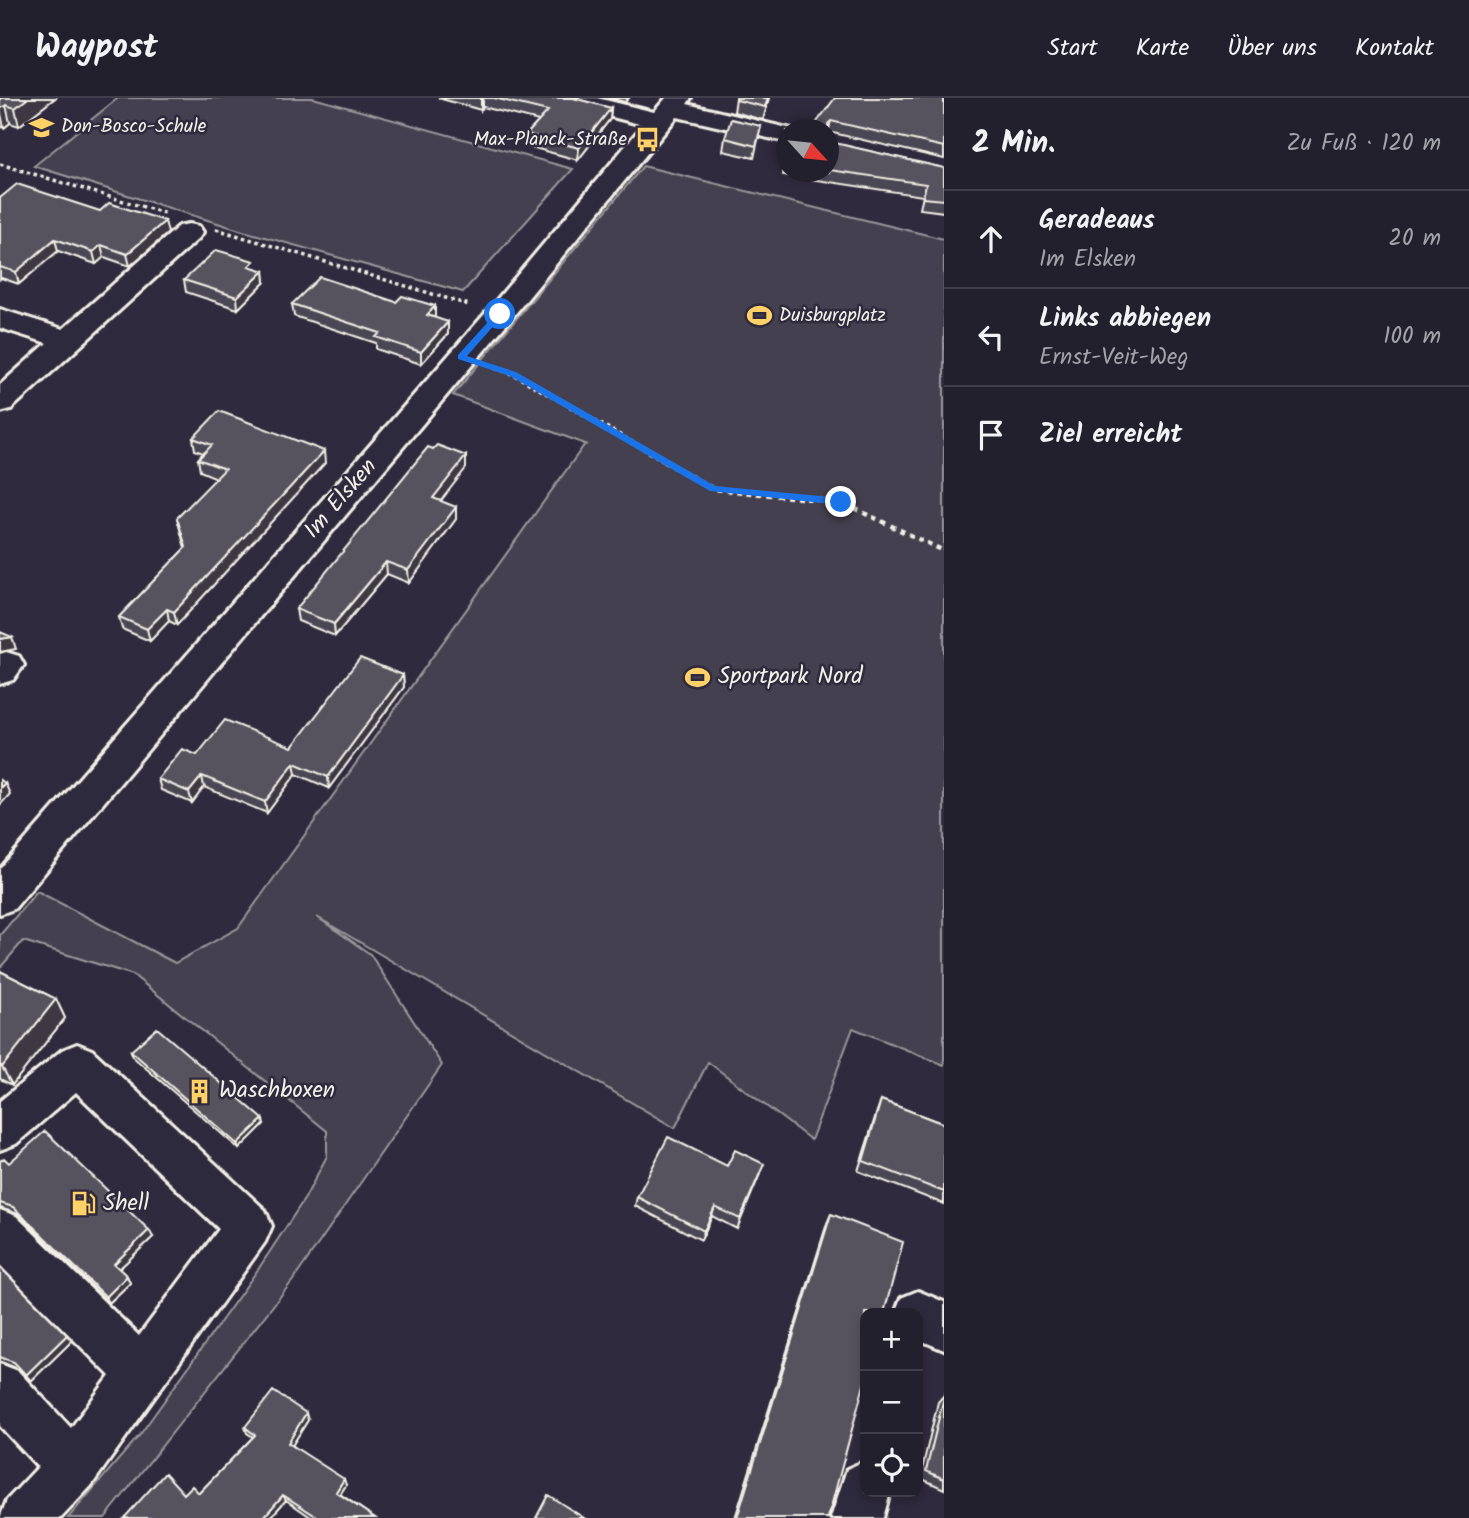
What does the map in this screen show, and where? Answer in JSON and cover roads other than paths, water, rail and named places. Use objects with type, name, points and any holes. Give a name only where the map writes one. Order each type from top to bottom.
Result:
[{"type":"street","points":[[567,98],[670,109],[776,132]]},
{"type":"street","name":"Im Elsken","points":[[0,897],[500,314],[670,109]]},
{"type":"street","points":[[0,402],[190,225]]},
{"type":"street","points":[[0,317],[68,340]]},
{"type":"street","points":[[0,1129],[77,1064],[249,1226],[73,1468],[25,1518]]},
{"type":"street","points":[[0,1232],[143,1374]]},
{"type":"street","points":[[923,1317],[944,1326]]},
{"type":"street","points":[[0,1389],[73,1468]]},
{"type":"street","points":[[857,1518],[863,1497]]},
{"type":"place","name":"Don-Bosco-Schule","points":[[41,127]]},
{"type":"place","name":"Max-Planck-Straße","points":[[647,140]]},
{"type":"place","name":"Duisburgplatz","points":[[759,316]]},
{"type":"place","name":"Sportpark Nord","points":[[698,677]]},
{"type":"place","name":"Waschboxen","points":[[199,1091]]},
{"type":"place","name":"Shell","points":[[83,1204]]}]
